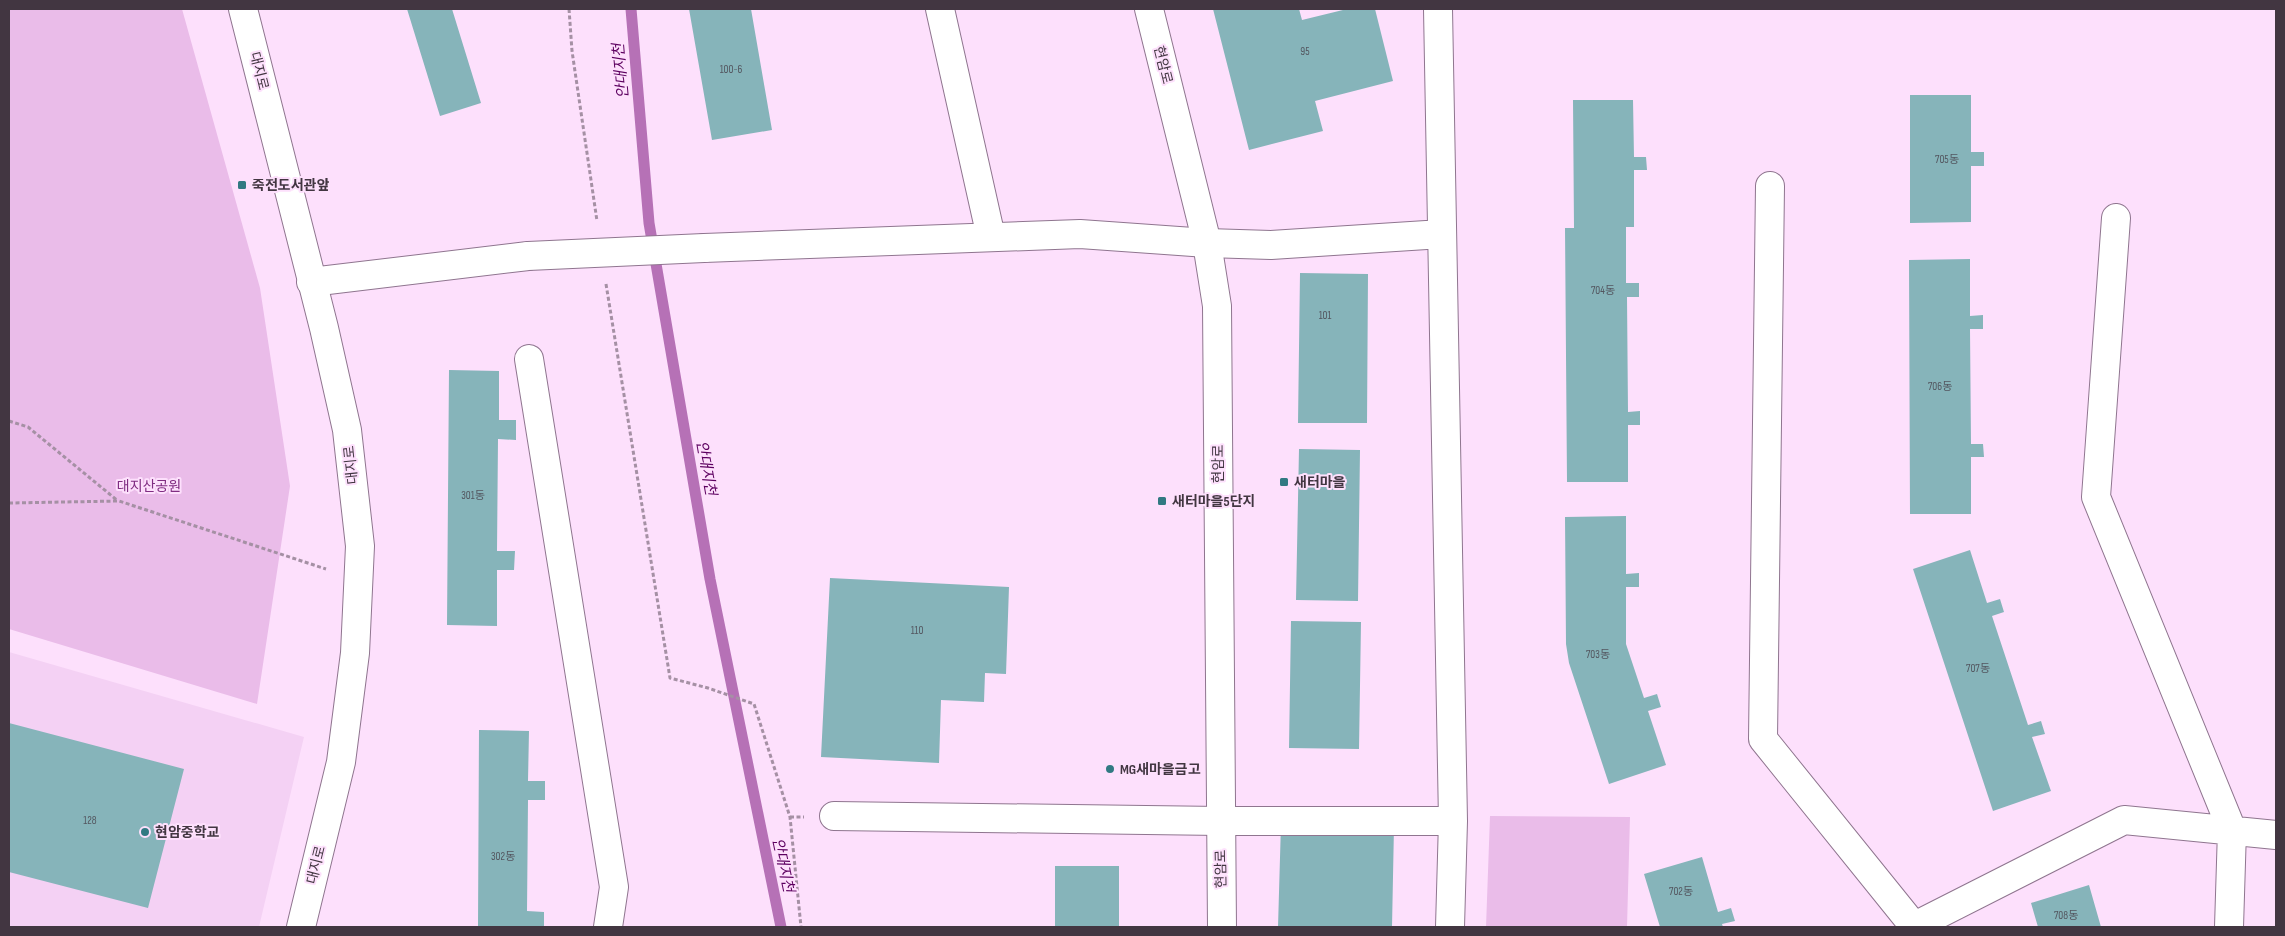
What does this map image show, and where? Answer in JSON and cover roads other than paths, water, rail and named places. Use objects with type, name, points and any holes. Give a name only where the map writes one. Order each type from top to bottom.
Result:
[{"type":"street","name":"대지로","points":[[243,9],[324,328],[347,430],[360,546],[354,653],[341,762],[301,927]]},
{"type":"street","points":[[940,9],[991,237]]},
{"type":"street","name":"현암로","points":[[1149,9],[1207,243],[1217,306],[1222,927]]},
{"type":"street","points":[[1438,9],[1453,821],[1450,927]]},
{"type":"street","points":[[1770,186],[1763,739],[1913,926],[2124,820],[2276,834]]},
{"type":"street","points":[[2116,218],[2096,497],[2232,830],[2229,927]]},
{"type":"street","points":[[311,282],[528,256],[704,248],[1080,234],[1207,243],[1271,245],[1442,234]]},
{"type":"street","points":[[529,359],[614,887],[608,927]]},
{"type":"street","points":[[834,816],[1220,821],[1453,821]]},
{"type":"waterway","name":"안대지천","points":[[631,9],[649,223],[710,579],[781,927]]},
{"type":"place","name":"죽전도서관앞","points":[[242,185]]},
{"type":"place","name":"새터마을","points":[[1284,482]]},
{"type":"place","name":"새터마을5단지","points":[[1162,501]]},
{"type":"place","name":"MG새마을금고","points":[[1110,769]]},
{"type":"place","name":"현암중학교","points":[[145,832]]},
{"type":"park label","name":"대지산공원","points":[[149,486]]}]
